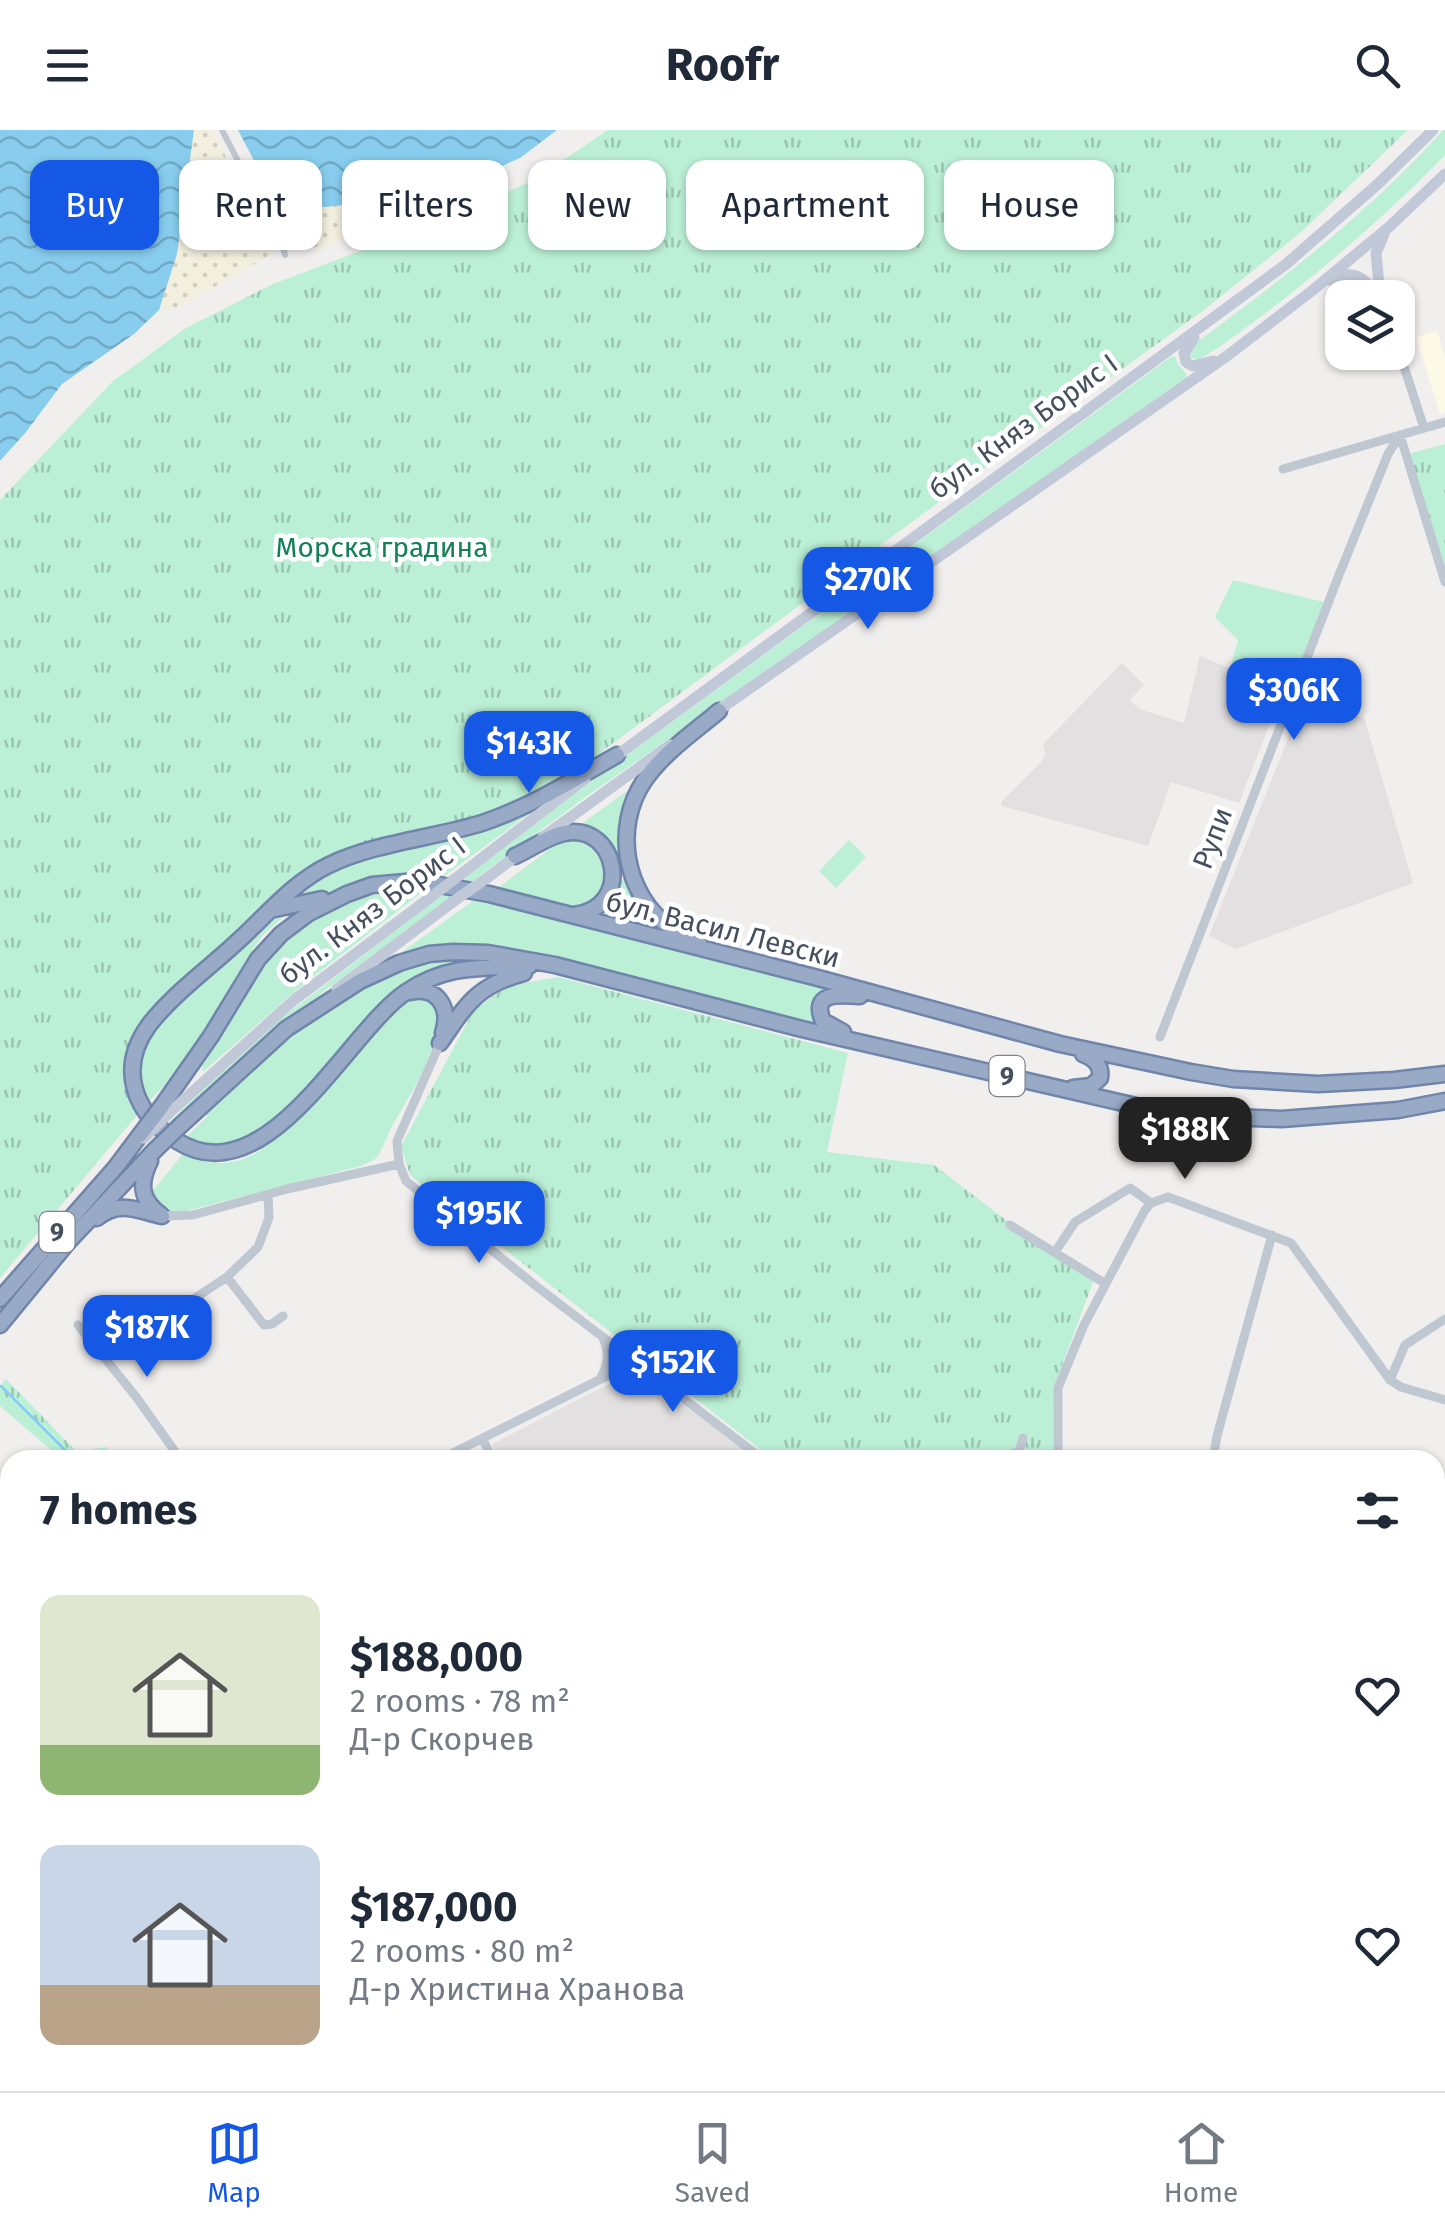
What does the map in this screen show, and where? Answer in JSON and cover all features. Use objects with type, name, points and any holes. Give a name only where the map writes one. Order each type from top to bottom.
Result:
[{"type":"highway","points":[[719,710],[646,779],[630,811],[626,844],[637,886],[663,922],[732,956]]},
{"type":"highway","points":[[555,966],[460,969],[437,974],[404,993],[379,1016],[310,1098],[263,1137],[236,1148],[191,1148],[141,1108],[136,1097],[133,1065],[139,1043],[151,1023],[302,881],[341,859],[484,822],[519,808],[617,755]]},
{"type":"highway","points":[[516,856],[570,832],[591,837],[602,846],[614,876],[610,892],[593,910],[569,915]]},
{"type":"highway","name":"бул. Васил Левски","points":[[0,1299],[165,1110],[258,959],[272,943],[309,913],[347,894],[392,882],[431,882],[489,894],[1165,1068],[1233,1079],[1318,1084],[1445,1074]]},
{"type":"highway","points":[[270,910],[347,894]]},
{"type":"highway","name":"9","points":[[286,1029],[370,976],[418,957],[464,952],[555,966],[802,1029],[1175,1115],[1244,1119],[1322,1116],[1398,1110],[1445,1101]]},
{"type":"highway","points":[[440,1043],[467,1004],[490,984],[527,972],[576,971]]},
{"type":"highway","points":[[404,993],[427,991],[442,1002],[446,1019],[440,1043]]},
{"type":"highway","points":[[873,1044],[827,1025],[820,1017],[820,1006],[834,995],[886,997]]},
{"type":"highway","name":"бул. Княз Борис I","points":[[0,1325],[68,1242],[155,1150],[286,1029]]},
{"type":"highway","points":[[1058,1088],[1091,1086],[1101,1072],[1094,1059],[1060,1044]]},
{"type":"highway","points":[[155,1150],[142,1188],[148,1204],[162,1216]]},
{"type":"highway","points":[[68,1242],[114,1207],[162,1216]]},
{"type":"main road","name":"бул. Княз Борис I","points":[[165,1110],[294,1000],[617,755],[1285,265],[1433,130]]},
{"type":"main road","name":"бул. Княз Борис I","points":[[286,1029],[454,901],[719,710],[1227,356],[1389,227],[1445,174]]},
{"type":"main road","points":[[1313,290],[1349,274],[1361,277],[1380,298],[1376,254],[1389,227]]},
{"type":"main road","points":[[1206,324],[1183,358],[1198,366],[1227,356]]},
{"type":"street","points":[[222,130],[285,256]]},
{"type":"street","points":[[1405,370],[1424,428]]},
{"type":"street","points":[[1283,469],[1445,422]]},
{"type":"street","points":[[1400,435],[1445,582]]},
{"type":"street","name":"Рупи","points":[[1160,1037],[1339,574],[1388,454],[1400,435]]},
{"type":"street","points":[[440,1043],[397,1141],[406,1181],[503,1261],[751,1450]]},
{"type":"street","points":[[162,1216],[193,1215],[400,1164]]},
{"type":"street","points":[[1055,1252],[1074,1222],[1130,1188],[1151,1203]]},
{"type":"street","points":[[104,1358],[227,1277],[258,1247],[270,1218],[268,1194]]},
{"type":"street","points":[[1058,1450],[1058,1388],[1084,1324],[1145,1210],[1151,1203],[1168,1197],[1292,1243],[1390,1380],[1445,1400]]},
{"type":"street","points":[[1010,1225],[1106,1284]]},
{"type":"street","points":[[1215,1450],[1272,1236]]},
{"type":"street","points":[[227,1277],[262,1324],[270,1325],[283,1316]]},
{"type":"street","points":[[1390,1380],[1406,1344],[1445,1319]]},
{"type":"street","points":[[78,1325],[174,1450]]},
{"type":"street","points":[[599,1381],[606,1369],[608,1350],[602,1336]]},
{"type":"street","points":[[461,1450],[635,1362]]},
{"type":"street","points":[[1020,1450],[1023,1438]]},
{"type":"street","points":[[483,1440],[488,1450]]},
{"type":"shaded area","points":[[1437,331],[1445,357],[1445,412],[1440,414],[1416,337]]},
{"type":"shaded area","points":[[1200,656],[1283,690],[1239,803],[1171,782],[1148,846],[1002,806],[1001,802],[1041,762],[1045,755],[1043,744],[1122,663],[1144,685],[1130,700],[1139,709],[1184,723]]},
{"type":"shaded area","points":[[1299,711],[1364,717],[1413,883],[1236,949],[1209,936]]},
{"type":"shaded area","points":[[636,1370],[744,1450],[495,1450],[492,1444]]},
{"type":"green space","name":"Морска градина","points":[[608,130],[1408,130],[1299,234],[1204,310],[577,770],[502,807],[438,828],[347,850],[300,874],[146,1022],[130,1090],[138,1114],[0,1278],[0,500],[113,381],[186,328],[273,284],[362,250],[508,250],[508,191],[528,183],[528,250],[666,250],[666,160],[563,160]]},
{"type":"green space","points":[[1443,130],[1445,155],[1363,234],[1228,341],[1198,360],[1189,356],[1193,345],[1355,217]]},
{"type":"green space","points":[[1172,356],[1187,377],[587,796],[327,989],[244,1058],[0,1316],[0,1308],[130,1162],[271,1026],[586,785]]},
{"type":"green space","points":[[1445,444],[1445,572],[1408,454]]},
{"type":"green space","points":[[1233,580],[1328,603],[1293,690],[1231,665],[1238,640],[1215,617]]},
{"type":"green space","points":[[634,786],[624,867],[616,869],[577,827]]},
{"type":"green space","points":[[540,806],[440,879],[358,882],[299,903],[298,898],[314,885],[346,867],[476,831]]},
{"type":"green space","points":[[566,839],[588,843],[603,857],[608,875],[603,897],[576,912],[495,890],[559,842]]},
{"type":"green space","points":[[849,840],[866,857],[836,888],[819,871]]},
{"type":"green space","points":[[624,879],[672,935],[596,917],[595,913]]},
{"type":"green space","points":[[409,890],[422,892],[300,987],[203,1072],[202,1066],[260,970],[291,936],[344,904]]},
{"type":"green space","points":[[474,900],[829,990],[815,1007],[820,1028],[493,948],[452,945],[398,955]]},
{"type":"green space","points":[[282,912],[281,919],[261,937],[191,1052],[145,1105],[139,1080],[140,1058],[155,1028]]},
{"type":"green space","points":[[492,960],[453,964],[422,976],[267,1130],[221,1149],[184,1139],[207,1117],[205,1114],[291,1037],[354,991],[424,962]]},
{"type":"green space","points":[[558,977],[848,1053],[827,1152],[934,1165],[1019,1230],[1095,1277],[1054,1387],[1053,1450],[761,1450],[410,1175],[401,1146],[474,1010],[508,986]]},
{"type":"green space","points":[[408,997],[428,998],[436,1006],[442,1024],[421,1076],[374,1160],[182,1212],[158,1206],[152,1192],[182,1155],[206,1162],[241,1160],[260,1151],[289,1128],[319,1099],[380,1021]]},
{"type":"green space","points":[[6,1379],[75,1450],[51,1450],[0,1406],[0,1386]]},
{"type":"sand","points":[[194,130],[212,130],[228,160],[190,160]]},
{"type":"sand","points":[[342,204],[342,239],[322,248],[322,205]]},
{"type":"sand","points":[[179,239],[179,250],[274,250],[179,307],[159,310]]},
{"type":"water","points":[[0,130],[194,130],[190,160],[179,160],[179,239],[159,310],[134,334],[62,384],[0,461]]},
{"type":"water","points":[[238,130],[557,130],[508,163],[508,160],[342,160],[342,205],[325,207],[322,160],[254,160]]},
{"type":"waterway","points":[[1,1386],[65,1450]]}]
